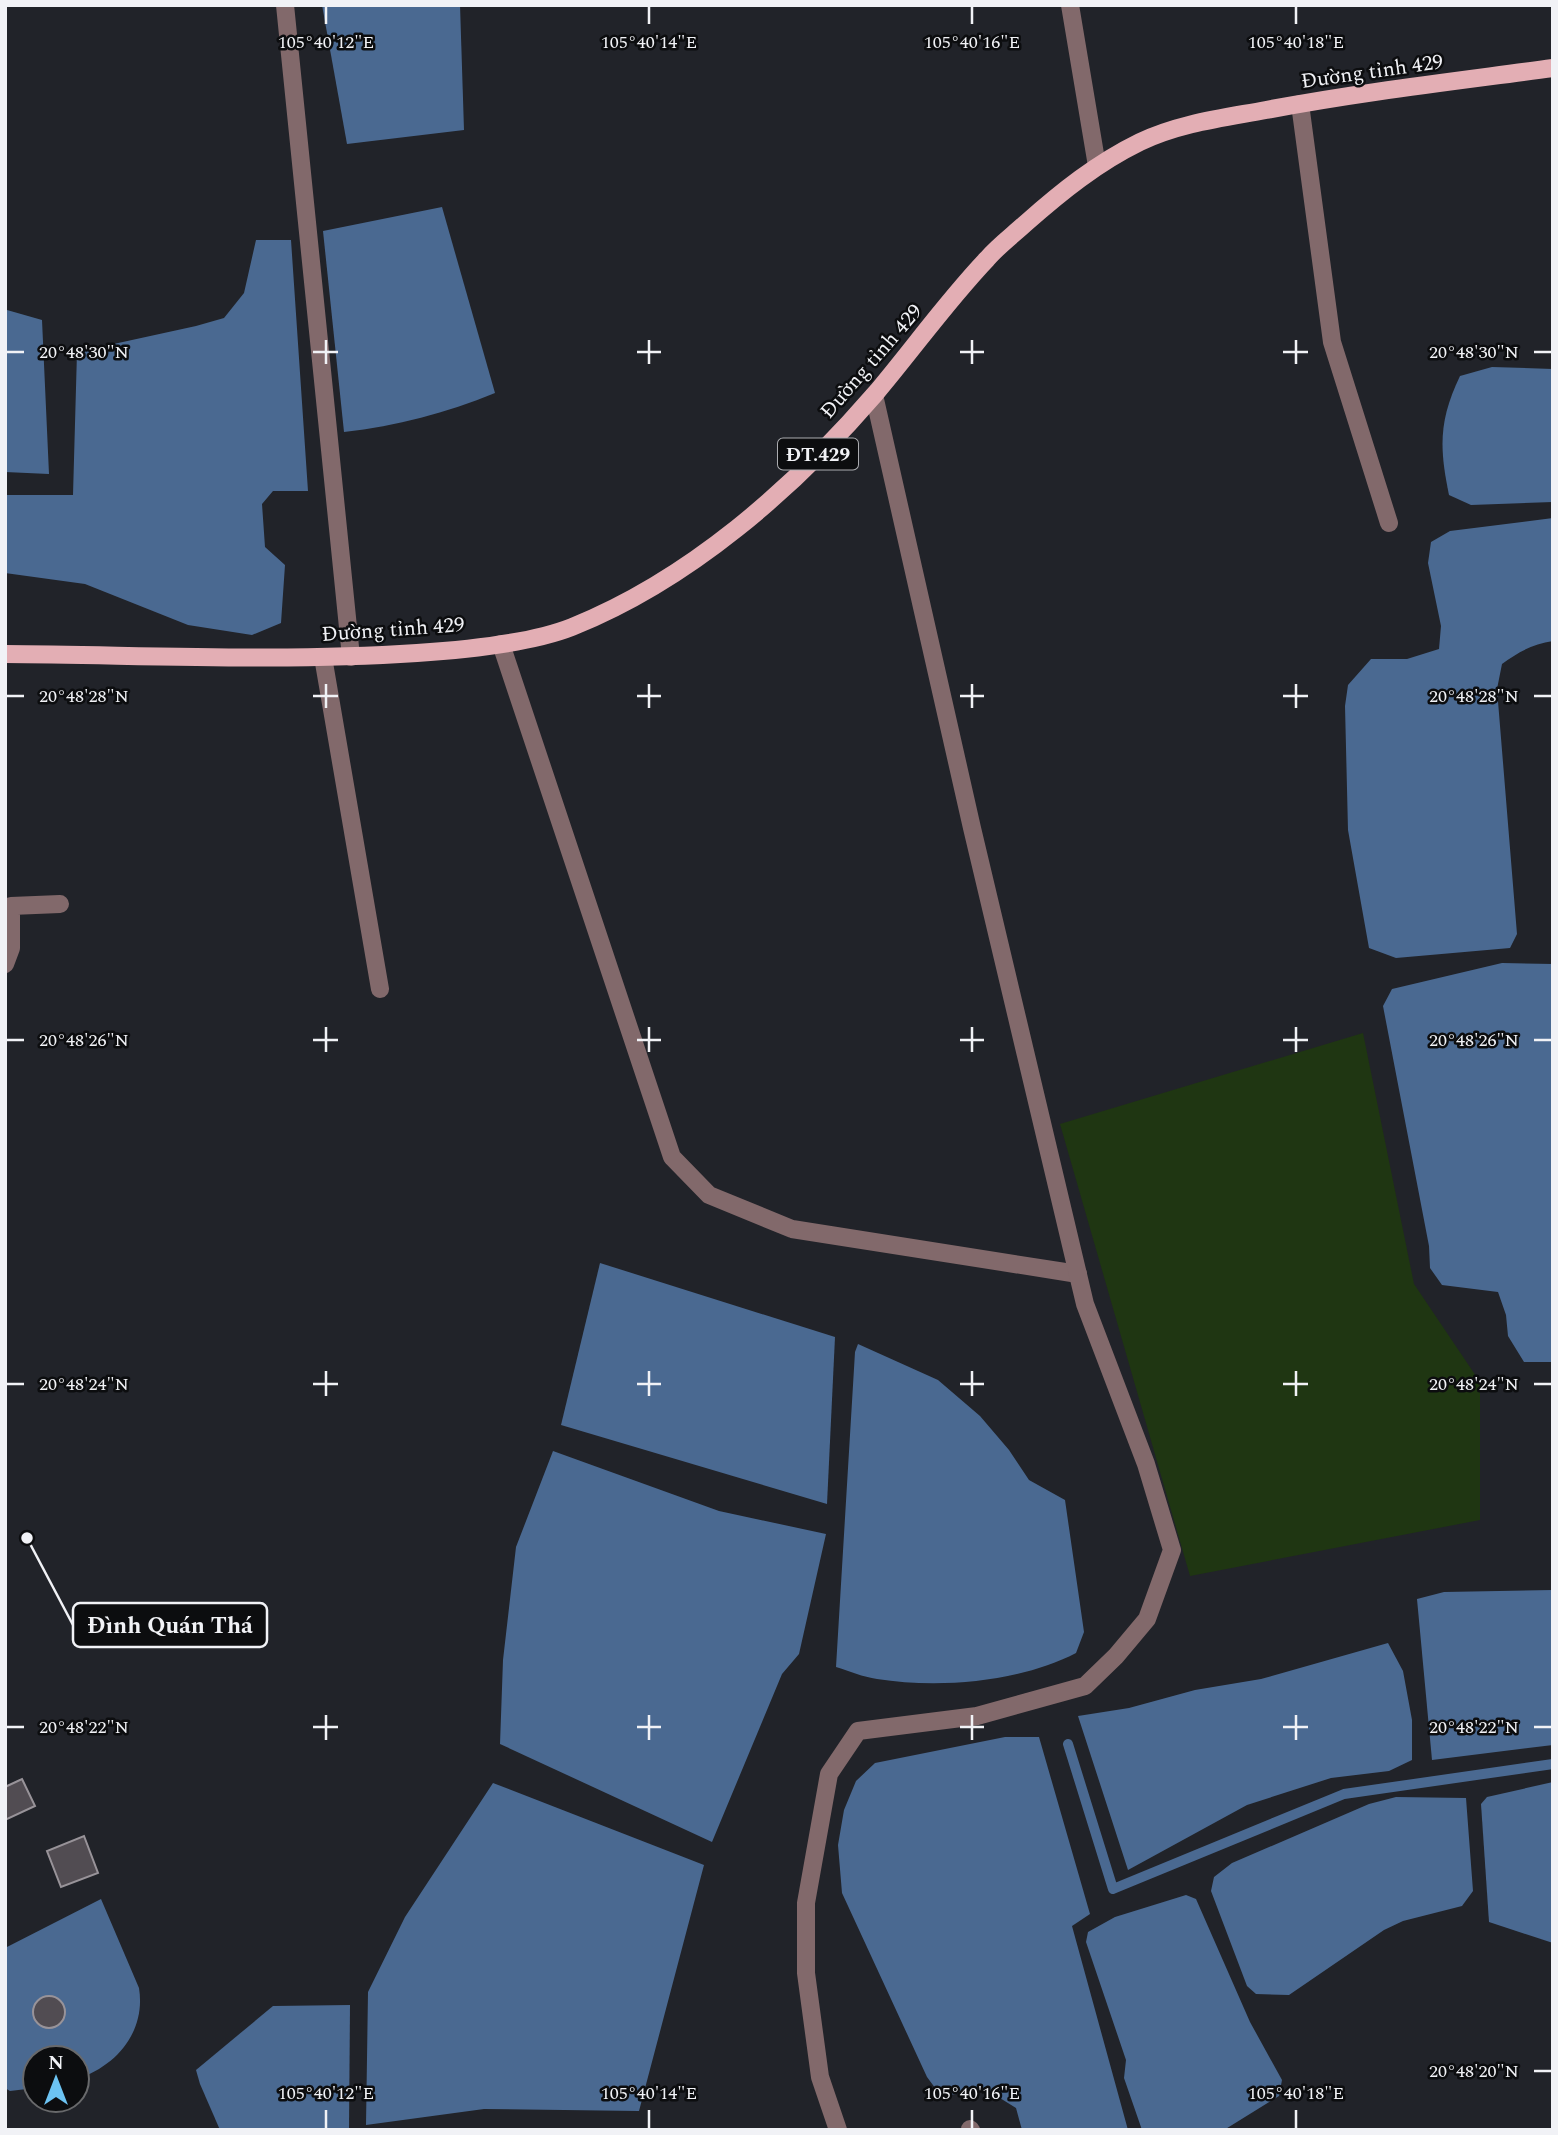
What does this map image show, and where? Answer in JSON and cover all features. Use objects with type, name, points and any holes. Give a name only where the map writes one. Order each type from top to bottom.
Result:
[{"type":"main road","name":"Đường tỉnh 429","points":[[5,653],[351,657],[501,644],[567,629],[634,600],[692,564],[777,494],[832,441],[874,395],[988,256],[1058,195],[1097,166],[1140,142],[1186,125],[1300,104],[1553,68]]},
{"type":"street","points":[[285,5],[351,657]]},
{"type":"street","points":[[1070,5],[1097,166]]},
{"type":"street","points":[[1300,104],[1332,342],[1389,523]]},
{"type":"street","points":[[838,2130],[820,2077],[806,1973],[806,1903],[829,1774],[858,1731],[977,1716],[1085,1686],[1116,1656],[1147,1619],[1172,1550],[1146,1464],[1085,1304],[972,828],[874,395]]},
{"type":"street","points":[[501,644],[672,1157],[709,1195],[792,1229],[1078,1274]]},
{"type":"street","points":[[323,657],[380,989]]},
{"type":"street","points":[[5,964],[11,948],[11,906],[60,904]]},
{"type":"green space","points":[[1363,1033],[1414,1284],[1480,1382],[1480,1520],[1190,1576],[1060,1124]]},
{"type":"water","points":[[322,5],[460,5],[464,130],[347,144]]},
{"type":"water","points":[[442,207],[495,393],[421,418],[344,432],[323,231]]},
{"type":"water","points":[[256,240],[291,240],[308,491],[273,491],[262,504],[265,547],[285,565],[281,623],[252,635],[188,625],[85,584],[5,573],[5,495],[73,495],[77,352],[224,318],[244,293]]},
{"type":"water","points":[[5,298],[7,310],[42,320],[49,474],[5,472]]},
{"type":"water","points":[[1492,367],[1553,369],[1553,502],[1471,505],[1449,495],[1443,448],[1448,406],[1460,376]]},
{"type":"water","points":[[1553,518],[1553,641],[1526,649],[1502,664],[1497,689],[1517,934],[1510,948],[1396,958],[1369,948],[1348,830],[1345,706],[1348,685],[1371,659],[1407,659],[1439,649],[1441,626],[1428,563],[1431,542],[1450,531]]},
{"type":"water","points":[[1502,963],[1553,964],[1553,1362],[1524,1362],[1508,1336],[1506,1315],[1498,1292],[1442,1285],[1430,1268],[1429,1246],[1383,1006],[1392,989]]},
{"type":"water","points":[[600,1263],[835,1337],[827,1504],[561,1425]]},
{"type":"water","points":[[858,1344],[938,1380],[980,1416],[1009,1450],[1029,1480],[1065,1500],[1084,1632],[1076,1653],[1030,1671],[953,1683],[877,1679],[836,1667],[855,1352]]},
{"type":"water","points":[[553,1451],[719,1511],[826,1534],[799,1654],[782,1674],[712,1842],[500,1744],[503,1660],[516,1547]]},
{"type":"water","points":[[1553,1590],[1553,1745],[1432,1760],[1417,1599],[1444,1592]]},
{"type":"water","points":[[1388,1643],[1403,1671],[1412,1720],[1412,1760],[1389,1771],[1331,1778],[1247,1805],[1128,1870],[1078,1716],[1129,1708],[1195,1690],[1261,1679]]},
{"type":"water","points":[[1005,1737],[1039,1737],[1090,1914],[1072,1926],[1128,2130],[1022,2130],[1016,2108],[987,2090],[941,2096],[927,2077],[842,1893],[838,1845],[844,1810],[856,1781],[875,1763]]},
{"type":"water","points":[[1553,1782],[1553,1943],[1489,1922],[1481,1804],[1487,1797]]},
{"type":"water","points":[[493,1783],[704,1865],[639,2111],[484,2109],[366,2125],[368,1992],[405,1917]]},
{"type":"water","points":[[1396,1797],[1466,1798],[1473,1891],[1462,1906],[1403,1921],[1384,1930],[1289,1995],[1256,1994],[1247,1986],[1211,1891],[1214,1877],[1232,1863],[1369,1804]]},
{"type":"water","points":[[1186,1895],[1196,1899],[1250,2022],[1282,2080],[1279,2096],[1224,2130],[1142,2130],[1124,2078],[1126,2060],[1086,1942],[1088,1932],[1115,1917]]},
{"type":"water","points":[[101,1899],[139,1988],[138,2019],[126,2045],[105,2065],[91,2073],[91,2044],[21,2044],[21,2090],[10,2091],[5,2088],[5,1948]]},
{"type":"water","points":[[350,2005],[349,2129],[220,2130],[196,2070],[273,2006]]},
{"type":"building","points":[[22,1779],[35,1806],[5,1820],[5,1787]]},
{"type":"building","points":[[84,1836],[98,1873],[61,1887],[47,1851]]},
{"type":"building","points":[[49,1996],[60,2001],[65,2012],[60,2023],[49,2028],[38,2023],[33,2012],[38,2001]]},
{"type":"waterway","points":[[1068,1744],[1113,1889],[1344,1794],[1553,1764]]},
{"type":"place","name":"Đình Quán Thá","points":[[27,1538]]}]
